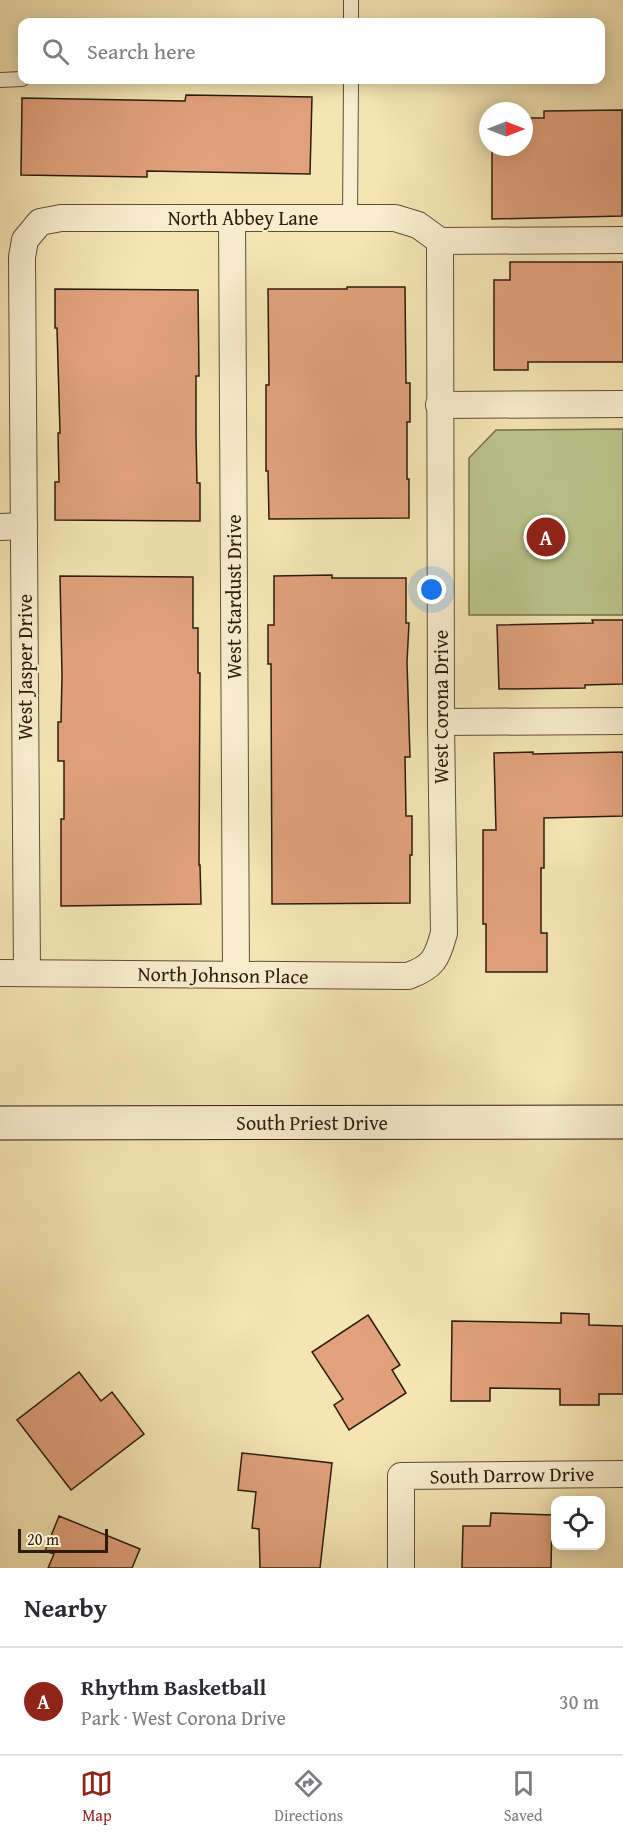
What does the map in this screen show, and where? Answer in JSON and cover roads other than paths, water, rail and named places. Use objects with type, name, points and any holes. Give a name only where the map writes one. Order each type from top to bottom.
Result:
[{"type":"main road","name":"South Priest Drive","points":[[0,1123],[623,1122]]},
{"type":"street","name":"North Abbey Lane","points":[[40,222],[61,218],[395,218],[418,225],[440,242]]},
{"type":"street","name":"West Stardust Drive","points":[[232,218],[236,975]]},
{"type":"street","name":"West Jasper Drive","points":[[27,973],[12,527],[22,257],[25,240],[40,222]]},
{"type":"street","points":[[440,242],[623,240]]},
{"type":"street","name":"West Corona Drive","points":[[438,956],[444,933],[439,405],[440,242]]},
{"type":"street","points":[[439,405],[623,404]]},
{"type":"street","points":[[441,722],[623,721]]},
{"type":"street","name":"North Johnson Place","points":[[0,973],[408,976],[424,970],[438,956]]},
{"type":"street","name":"South Darrow Drive","points":[[401,1568],[401,1476],[623,1474]]},
{"type":"lane","points":[[351,0],[351,18]]},
{"type":"lane","points":[[0,80],[18,79]]},
{"type":"lane","points":[[350,218],[351,84]]},
{"type":"place","name":"Rhythm Basketball","points":[[546,537]]}]
